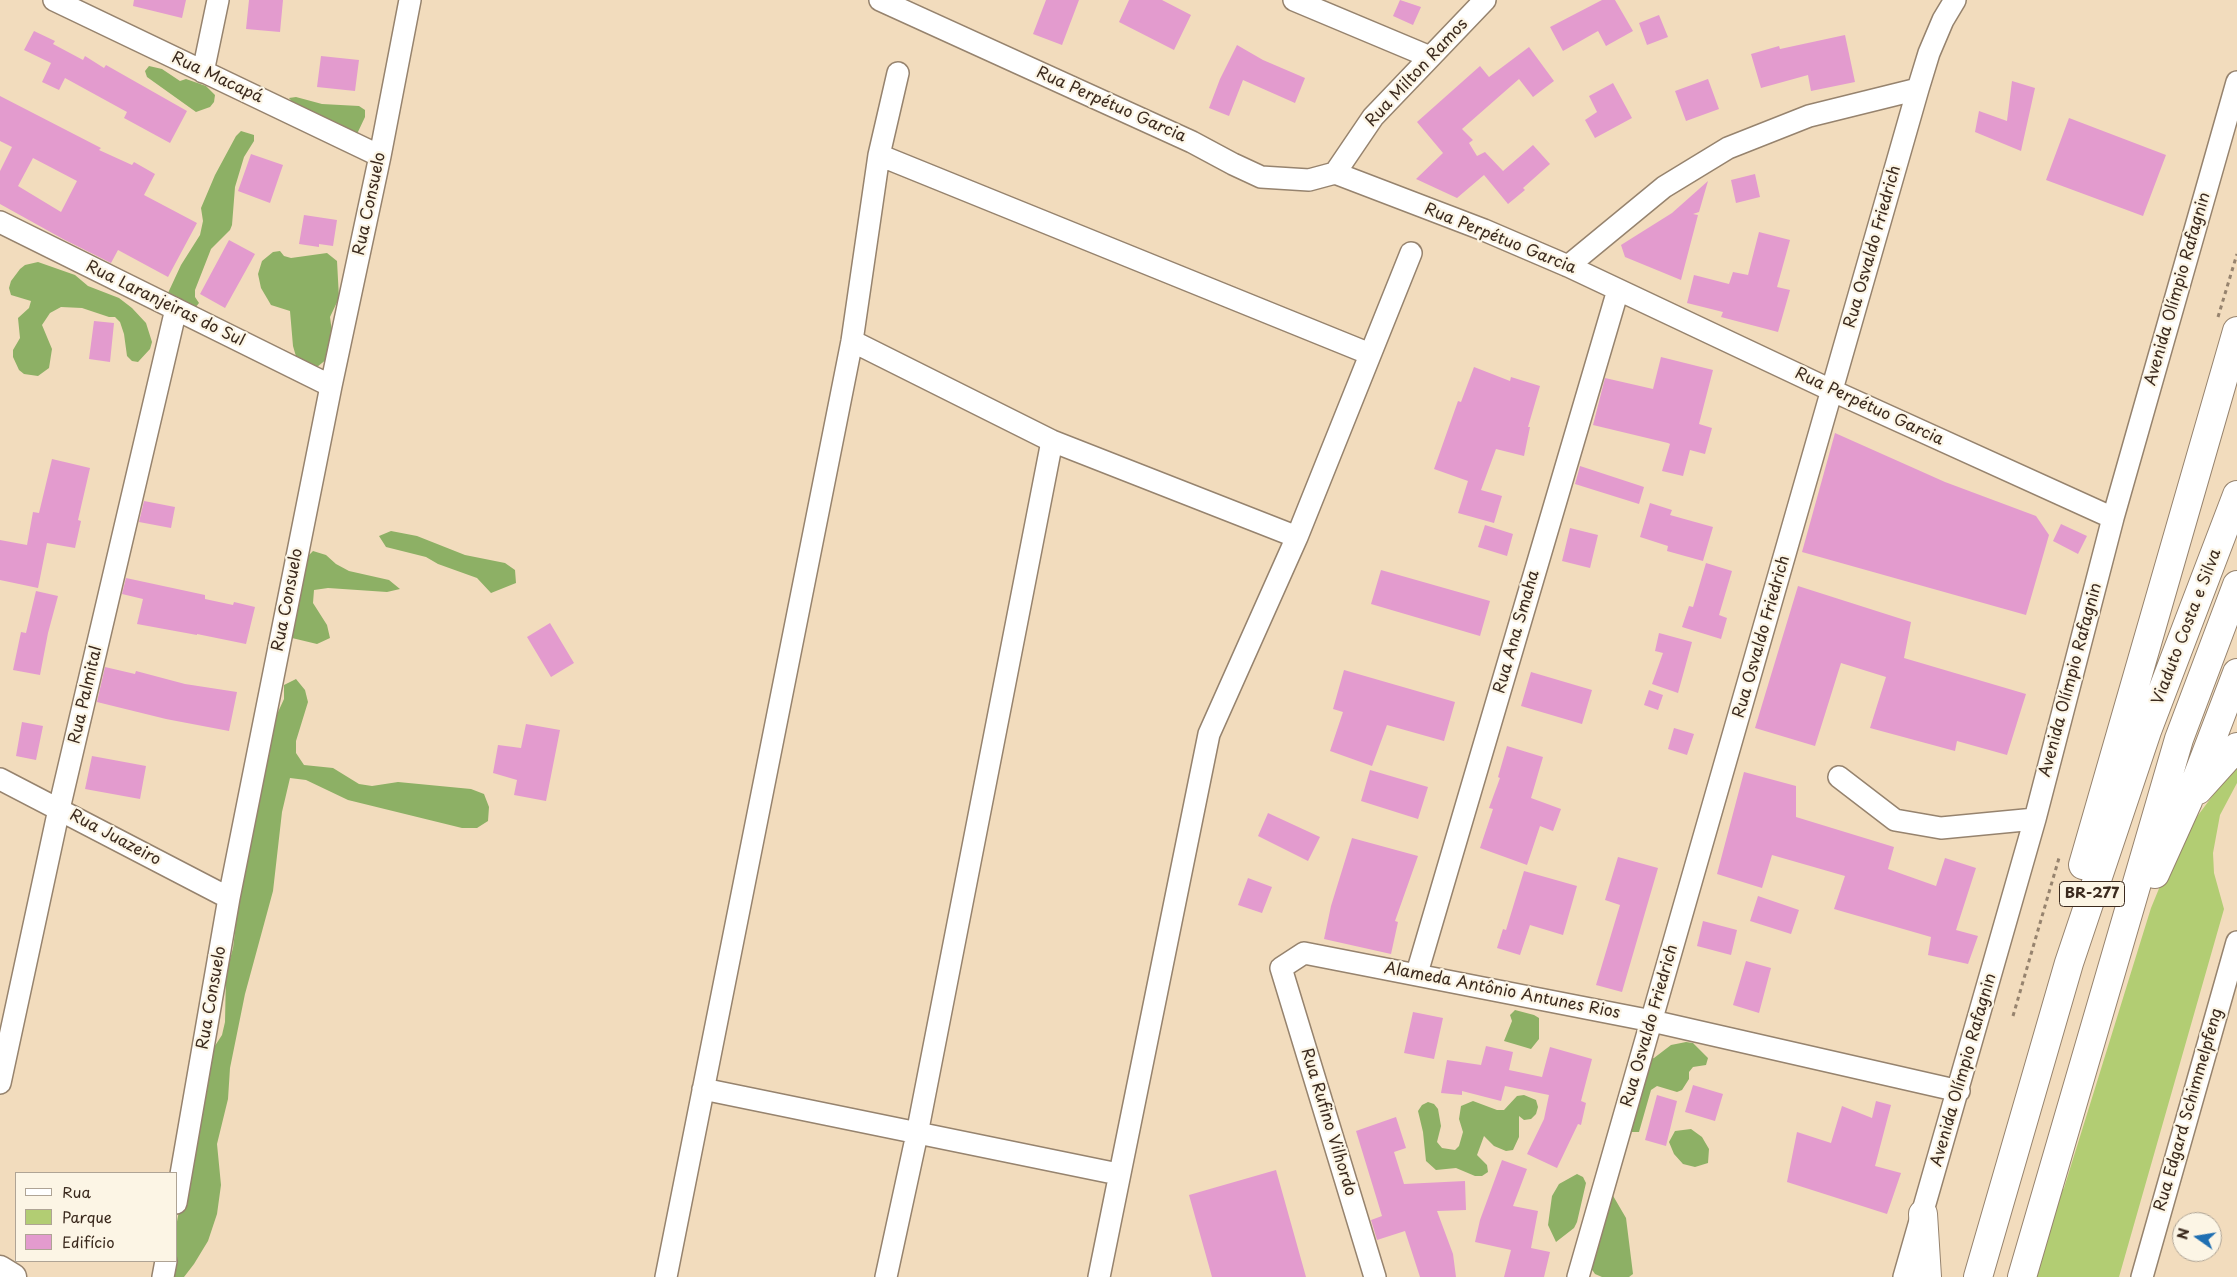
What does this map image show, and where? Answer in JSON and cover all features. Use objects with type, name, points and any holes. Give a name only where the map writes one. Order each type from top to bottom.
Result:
[{"type":"highway","points":[[2069,963],[2081,873],[2237,331]]},
{"type":"highway","name":"Viaduto Costa e Silva","points":[[2069,963],[2147,731],[2237,495]]},
{"type":"highway","name":"Viaduto Costa e Silva","points":[[2118,954],[2179,739],[2237,585]]},
{"type":"highway","points":[[2118,954],[2188,801],[2237,673]]},
{"type":"highway","points":[[2188,801],[2237,747]]},
{"type":"highway","name":"BR-277","points":[[2022,1277],[2118,954]]},
{"type":"highway","name":"BR-277","points":[[1978,1277],[2069,963]]},
{"type":"highway","points":[[1923,1214],[1926,1277]]},
{"type":"main road","points":[[0,1269],[13,1277]]},
{"type":"street","name":"Rua Macapá","points":[[54,0],[380,156]]},
{"type":"street","points":[[203,72],[218,0]]},
{"type":"street","name":"Rua Consuelo","points":[[178,1191],[229,898],[410,0]]},
{"type":"street","name":"Rua Perpétuo Garcia","points":[[880,0],[1192,142],[1262,177],[1309,180],[1335,173],[1484,230],[1568,266],[1833,391],[2113,518]]},
{"type":"street","points":[[1294,0],[1430,57]]},
{"type":"street","name":"Rua Milton Ramos","points":[[1335,173],[1373,118],[1486,0]]},
{"type":"street","name":"Rua Osvaldo Friedrich","points":[[1578,1277],[1918,89],[1929,53],[1943,20],[1955,0]]},
{"type":"street","points":[[666,1277],[852,341],[879,155],[898,73]]},
{"type":"street","name":"Avenida Olímpio Rafagnin","points":[[1904,1277],[1959,1092],[2035,819],[2113,518],[2237,82]]},
{"type":"street","points":[[1568,266],[1664,187],[1728,148],[1809,116],[1918,89]]},
{"type":"street","points":[[879,155],[1370,354]]},
{"type":"street","name":"Rua Laranjeiras do Sul","points":[[0,222],[331,386]]},
{"type":"street","points":[[1099,1277],[1118,1174],[1209,734],[1297,537],[1410,253]]},
{"type":"street","name":"Rua Ana Smaha","points":[[1416,973],[1618,290]]},
{"type":"street","name":"Rua Palmital","points":[[0,1082],[60,809],[176,309]]},
{"type":"street","points":[[852,341],[1052,441],[1297,537]]},
{"type":"street","points":[[886,1277],[917,1134],[1052,441]]},
{"type":"street","points":[[1839,778],[1895,820],[1941,828],[2035,819]]},
{"type":"street","name":"Rua Juazeiro","points":[[0,779],[229,898]]},
{"type":"street","name":"Rua Edgard Schimmelpfeng","points":[[2142,1277],[2237,942]]},
{"type":"street","name":"Alameda Antônio Antunes Rios","points":[[1281,968],[1304,953],[1416,973],[1652,1020],[1959,1092]]},
{"type":"street","name":"Rua Rufino Vilhordo","points":[[1281,968],[1375,1277]]},
{"type":"street","points":[[703,1089],[1118,1174]]},
{"type":"street","points":[[163,1277],[166,1262]]},
{"type":"green space","points":[[149,66],[162,69],[180,81],[186,79],[206,86],[215,95],[214,102],[210,107],[196,112],[147,77],[145,71]]},
{"type":"green space","points":[[296,97],[322,104],[359,106],[365,110],[365,117],[357,134],[294,104],[289,98]]},
{"type":"green space","points":[[241,131],[254,135],[254,141],[244,157],[235,187],[232,225],[230,230],[211,249],[195,290],[195,297],[199,303],[195,308],[172,299],[168,293],[181,265],[200,235],[203,221],[201,208],[215,175],[236,136]]},
{"type":"green space","points":[[280,251],[284,256],[291,258],[327,253],[337,261],[339,298],[330,317],[332,332],[327,359],[317,367],[297,360],[293,346],[290,311],[271,305],[261,288],[258,274],[262,261],[273,252]]},
{"type":"green space","points":[[38,262],[75,275],[88,286],[119,298],[132,308],[146,323],[152,342],[150,349],[138,362],[132,361],[127,356],[120,322],[115,317],[109,317],[82,308],[61,307],[50,313],[42,325],[52,349],[49,368],[38,376],[24,374],[19,370],[13,357],[13,350],[20,338],[18,318],[29,308],[31,301],[11,295],[9,288],[11,281],[20,269],[25,265]]},
{"type":"green space","points":[[391,531],[417,536],[465,555],[505,563],[515,570],[516,583],[491,593],[477,578],[438,564],[426,557],[386,547],[379,536]]},
{"type":"green space","points":[[313,551],[326,555],[336,564],[349,571],[389,580],[400,589],[387,592],[328,588],[314,590],[313,603],[327,625],[330,638],[317,644],[292,638],[303,561]]},
{"type":"green space","points":[[296,679],[305,690],[308,702],[296,741],[296,753],[304,765],[333,768],[359,784],[372,786],[398,782],[471,789],[484,794],[489,807],[488,821],[477,828],[462,828],[348,800],[306,780],[290,778],[282,812],[273,891],[245,994],[230,1068],[228,1099],[217,1144],[221,1185],[217,1214],[208,1241],[194,1264],[184,1277],[172,1277],[176,1262],[178,1262],[178,1216],[207,1058],[222,1035],[225,1022],[226,974],[233,948],[239,900],[252,840],[253,823],[272,738],[273,723],[284,699],[284,685]]},
{"type":"green space","points":[[2237,763],[2237,783],[2220,815],[2213,853],[2214,873],[2224,909],[2119,1277],[2031,1277],[2051,1204],[2064,1188],[2151,908],[2165,874],[2196,818]]},
{"type":"green space","points":[[1515,1010],[1539,1018],[1539,1039],[1531,1049],[1504,1041],[1512,1021],[1510,1015]]},
{"type":"green space","points":[[1686,1042],[1693,1043],[1708,1058],[1706,1065],[1693,1067],[1689,1072],[1689,1079],[1682,1090],[1677,1092],[1657,1086],[1651,1090],[1639,1132],[1632,1132],[1629,1125],[1641,1061],[1654,1058],[1671,1045]]},
{"type":"green space","points":[[1524,1095],[1536,1100],[1538,1107],[1536,1114],[1531,1119],[1524,1120],[1519,1116],[1519,1137],[1513,1150],[1506,1151],[1494,1146],[1484,1136],[1477,1155],[1487,1165],[1488,1172],[1482,1176],[1475,1176],[1456,1168],[1436,1170],[1426,1161],[1423,1132],[1418,1111],[1422,1105],[1428,1102],[1434,1104],[1438,1109],[1441,1126],[1437,1142],[1442,1148],[1455,1150],[1459,1146],[1463,1132],[1459,1119],[1461,1106],[1473,1101],[1497,1110],[1504,1110],[1517,1096]]},
{"type":"green space","points":[[1691,1129],[1702,1137],[1709,1149],[1708,1163],[1695,1167],[1683,1164],[1674,1154],[1669,1142],[1675,1131]]},
{"type":"green space","points":[[1577,1174],[1583,1177],[1586,1183],[1577,1222],[1574,1228],[1556,1242],[1548,1225],[1552,1196],[1559,1184]]},
{"type":"green space","points":[[1612,1194],[1626,1218],[1633,1274],[1629,1277],[1602,1277],[1595,1274],[1588,1264]]},
{"type":"building","points":[[134,0],[186,0],[182,18],[133,6]]},
{"type":"building","points":[[249,0],[283,0],[280,32],[246,29]]},
{"type":"building","points":[[1046,0],[1079,0],[1062,45],[1033,34]]},
{"type":"building","points":[[1129,0],[1162,0],[1191,15],[1174,50],[1119,22]]},
{"type":"building","points":[[1400,0],[1421,7],[1413,25],[1393,16]]},
{"type":"building","points":[[1602,0],[1615,0],[1633,31],[1606,46],[1598,31],[1563,51],[1550,27]]},
{"type":"building","points":[[1659,15],[1668,37],[1647,45],[1639,23]]},
{"type":"building","points":[[34,31],[55,41],[53,44],[83,60],[85,56],[104,68],[106,65],[187,111],[170,143],[124,118],[127,112],[65,78],[59,90],[42,82],[51,63],[24,50]]},
{"type":"building","points":[[1845,35],[1855,82],[1811,91],[1808,75],[1761,88],[1751,54],[1779,46],[1780,49]]},
{"type":"building","points":[[1237,45],[1263,60],[1305,78],[1295,103],[1243,80],[1229,116],[1209,108],[1220,79]]},
{"type":"building","points":[[1529,47],[1554,81],[1533,97],[1519,79],[1462,129],[1473,140],[1469,143],[1477,156],[1485,152],[1503,171],[1533,145],[1550,164],[1523,188],[1525,190],[1508,204],[1484,175],[1457,198],[1416,179],[1443,153],[1417,122],[1480,66],[1489,77]]},
{"type":"building","points":[[321,56],[359,60],[355,91],[317,87]]},
{"type":"building","points":[[1708,79],[1719,109],[1686,121],[1675,91]]},
{"type":"building","points":[[2012,81],[2035,88],[2021,151],[1975,132],[1979,111],[2007,121]]},
{"type":"building","points":[[1613,83],[1632,118],[1595,138],[1585,120],[1597,112],[1589,96]]},
{"type":"building","points":[[0,96],[101,148],[99,150],[132,165],[134,162],[155,174],[144,195],[197,223],[168,277],[118,250],[111,263],[0,204],[0,171],[12,147],[0,141]],"holes":[[[33,158],[77,181],[61,212],[18,186]]]},
{"type":"building","points":[[2069,118],[2166,155],[2143,216],[2046,180]]},
{"type":"building","points":[[251,154],[283,165],[270,203],[238,191]]},
{"type":"building","points":[[1755,174],[1760,197],[1736,203],[1731,180]]},
{"type":"building","points":[[1708,181],[1699,212],[1693,214],[1698,215],[1681,280],[1625,257],[1621,245],[1672,213]]},
{"type":"building","points":[[304,215],[337,220],[333,246],[319,244],[319,247],[299,244]]},
{"type":"building","points":[[1759,232],[1790,240],[1777,287],[1790,290],[1778,332],[1721,317],[1723,312],[1687,303],[1694,275],[1729,284],[1733,272],[1748,275]]},
{"type":"building","points":[[229,240],[255,254],[225,308],[200,294]]},
{"type":"building","points":[[94,321],[114,323],[110,362],[89,359]]},
{"type":"building","points":[[1661,357],[1713,370],[1699,424],[1712,428],[1705,454],[1690,450],[1683,476],[1662,471],[1670,444],[1593,425],[1605,378],[1653,389]]},
{"type":"building","points":[[1474,367],[1510,381],[1511,377],[1540,386],[1528,427],[1530,427],[1524,456],[1496,449],[1481,490],[1502,496],[1494,523],[1458,513],[1468,481],[1434,469],[1458,401],[1461,402]]},
{"type":"building","points":[[1835,433],[1945,482],[2036,516],[2049,535],[2026,615],[1802,552]]},
{"type":"building","points":[[52,459],[90,468],[78,520],[81,521],[75,548],[47,543],[38,588],[0,580],[0,540],[27,545],[33,512],[39,513]]},
{"type":"building","points":[[1580,466],[1644,487],[1639,504],[1575,484]]},
{"type":"building","points":[[144,501],[175,507],[171,528],[139,522]]},
{"type":"building","points":[[1650,503],[1672,510],[1670,515],[1713,527],[1703,561],[1667,551],[1668,546],[1640,537]]},
{"type":"building","points":[[2061,524],[2087,536],[2078,554],[2053,541]]},
{"type":"building","points":[[1485,525],[1513,534],[1507,556],[1478,547]]},
{"type":"building","points":[[1570,528],[1598,535],[1590,568],[1562,561]]},
{"type":"building","points":[[1706,563],[1732,571],[1719,615],[1727,618],[1721,639],[1682,627],[1689,606],[1693,607]]},
{"type":"building","points":[[1381,570],[1490,601],[1480,636],[1371,604]]},
{"type":"building","points":[[126,578],[205,595],[205,599],[233,605],[234,602],[255,607],[246,644],[137,624],[143,599],[122,594]]},
{"type":"building","points":[[1798,586],[1911,622],[1904,658],[2026,694],[2007,755],[1957,741],[1955,751],[1870,728],[1886,677],[1841,663],[1815,746],[1755,728]]},
{"type":"building","points":[[36,591],[58,596],[48,633],[40,675],[13,670],[21,632],[26,633]]},
{"type":"building","points":[[550,623],[574,663],[551,677],[527,637]]},
{"type":"building","points":[[1659,633],[1692,642],[1678,693],[1652,684],[1663,653],[1655,651]]},
{"type":"building","points":[[105,667],[135,674],[136,671],[185,684],[237,692],[229,731],[166,719],[97,702]]},
{"type":"building","points":[[1344,670],[1455,702],[1444,741],[1387,725],[1372,766],[1330,751],[1343,712],[1333,709]]},
{"type":"building","points":[[1531,672],[1592,690],[1582,724],[1521,706]]},
{"type":"building","points":[[1649,690],[1663,695],[1658,710],[1644,705]]},
{"type":"building","points":[[22,722],[43,726],[36,760],[16,756]]},
{"type":"building","points":[[526,724],[560,730],[546,801],[514,795],[517,780],[493,773],[498,745],[521,748]]},
{"type":"building","points":[[1674,728],[1694,734],[1687,755],[1668,749]]},
{"type":"building","points":[[1507,746],[1543,757],[1531,798],[1561,809],[1553,831],[1540,826],[1527,865],[1480,848],[1493,809],[1489,808],[1500,778],[1498,777]]},
{"type":"building","points":[[92,756],[146,766],[140,799],[85,789]]},
{"type":"building","points":[[1370,770],[1428,787],[1418,819],[1361,801]]},
{"type":"building","points":[[1744,772],[1796,786],[1796,817],[1894,847],[1888,869],[1936,886],[1945,858],[1976,868],[1956,930],[1978,936],[1968,964],[1928,955],[1931,937],[1834,909],[1845,876],[1772,855],[1762,888],[1717,874]]},
{"type":"building","points":[[1268,813],[1320,837],[1308,861],[1258,836]]},
{"type":"building","points":[[1352,838],[1418,856],[1395,921],[1398,922],[1391,954],[1324,939],[1331,906]]},
{"type":"building","points":[[1618,857],[1658,868],[1622,992],[1596,985],[1620,905],[1605,900]]},
{"type":"building","points":[[1524,871],[1577,886],[1563,935],[1530,925],[1520,955],[1497,948],[1503,929],[1506,930]]},
{"type":"building","points":[[1248,878],[1272,887],[1262,913],[1238,905]]},
{"type":"building","points":[[1758,896],[1799,910],[1791,934],[1750,921]]},
{"type":"building","points":[[1703,921],[1737,930],[1731,955],[1697,946]]},
{"type":"building","points":[[1746,961],[1771,968],[1759,1013],[1733,1005]]},
{"type":"building","points":[[1413,1012],[1443,1018],[1434,1059],[1404,1053]]},
{"type":"building","points":[[1486,1046],[1513,1052],[1509,1070],[1542,1077],[1550,1047],[1592,1059],[1581,1101],[1586,1103],[1581,1125],[1578,1124],[1557,1168],[1527,1154],[1544,1119],[1549,1095],[1505,1086],[1501,1101],[1462,1091],[1462,1095],[1441,1093],[1447,1060],[1481,1065]]},
{"type":"building","points":[[1693,1085],[1723,1094],[1715,1121],[1685,1112]]},
{"type":"building","points":[[1657,1095],[1677,1101],[1666,1146],[1645,1140]]},
{"type":"building","points":[[1876,1101],[1891,1105],[1875,1166],[1901,1173],[1887,1214],[1787,1182],[1797,1132],[1831,1143],[1842,1106],[1872,1118]]},
{"type":"building","points":[[1396,1117],[1406,1148],[1394,1152],[1404,1184],[1465,1181],[1466,1210],[1437,1211],[1453,1254],[1456,1277],[1420,1277],[1405,1231],[1377,1240],[1371,1220],[1382,1216],[1356,1131]]},
{"type":"building","points":[[1502,1160],[1527,1169],[1513,1206],[1538,1211],[1531,1248],[1550,1252],[1544,1277],[1504,1277],[1511,1250],[1475,1242],[1480,1220]]},
{"type":"building","points":[[1276,1170],[1306,1277],[1212,1277],[1189,1195]]}]
